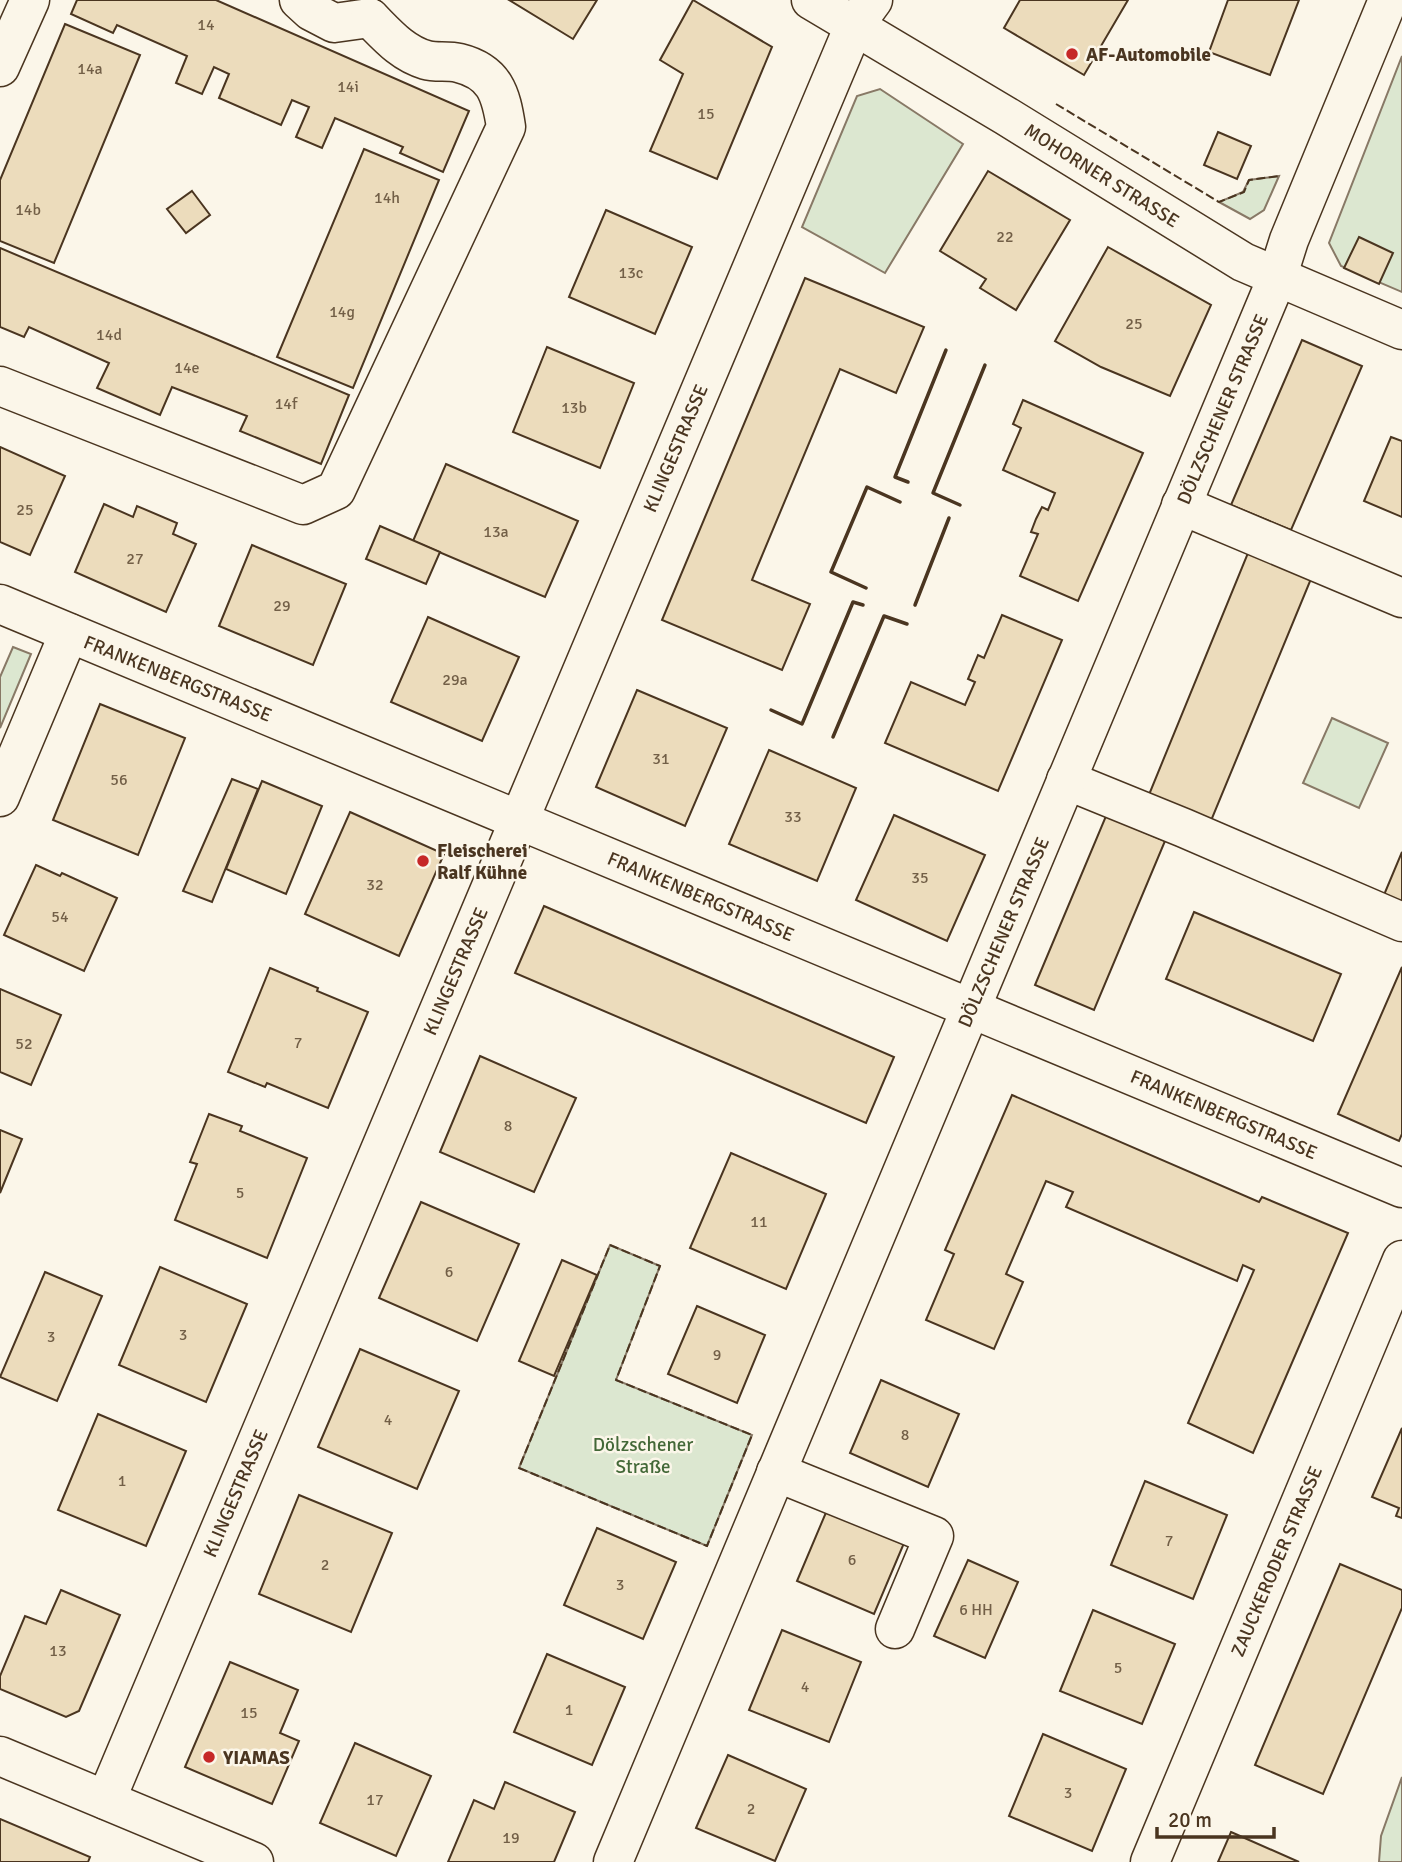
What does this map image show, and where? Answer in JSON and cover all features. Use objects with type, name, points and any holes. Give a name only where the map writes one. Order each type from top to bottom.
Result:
[{"type":"street","points":[[0,67],[30,0]]},
{"type":"street","points":[[0,386],[303,505],[336,490],[506,127],[501,97],[485,74],[458,62],[427,61],[401,49],[375,9],[334,23],[299,0]]},
{"type":"street","name":"MOHORNER STRASSE","points":[[811,0],[864,13],[1243,262],[1402,330]]},
{"type":"street","name":"DÖLZSCHENER STRASSE","points":[[613,1862],[1278,278],[1289,240],[1388,0]]},
{"type":"street","name":"KLINGESTRASSE","points":[[106,1800],[519,819],[864,13]]},
{"type":"street","points":[[1181,505],[1402,598]]},
{"type":"street","name":"FRANKENBERGSTRASSE","points":[[0,604],[1402,1188]]},
{"type":"street","points":[[0,797],[69,633]]},
{"type":"street","points":[[1066,780],[1402,922]]},
{"type":"street","name":"ZAUCKERODER STRASSE","points":[[1150,1862],[1402,1260]]},
{"type":"street","points":[[776,1472],[934,1535],[895,1629]]},
{"type":"street","points":[[0,1756],[254,1862]]},
{"type":"green space","points":[[1402,56],[1402,292],[1341,266],[1329,243]]},
{"type":"green space","points":[[880,89],[963,144],[885,273],[802,227],[857,96]]},
{"type":"green space","points":[[1279,176],[1264,210],[1250,219],[1219,202],[1243,192],[1249,180]]},
{"type":"green space","points":[[13,647],[31,654],[0,728],[0,677]]},
{"type":"green space","points":[[1332,718],[1388,743],[1359,808],[1303,783]]},
{"type":"green space","name":"Dölzschener Straße","points":[[610,1245],[660,1266],[616,1380],[752,1435],[707,1546],[519,1468]]},
{"type":"green space","points":[[1402,1777],[1402,1862],[1379,1862],[1381,1836]]},
{"type":"building","points":[[77,0],[216,0],[469,111],[443,172],[400,153],[403,147],[335,118],[322,148],[296,137],[309,107],[292,100],[281,125],[219,98],[229,74],[214,67],[202,94],[176,83],[187,56],[117,25],[113,33],[71,14]]},
{"type":"building","points":[[509,0],[597,0],[573,39]]},
{"type":"building","points":[[693,0],[772,47],[717,179],[650,151],[683,74],[660,60]]},
{"type":"building","name":"AF-Automobile","points":[[1020,0],[1128,0],[1084,75],[1004,28]]},
{"type":"building","points":[[1228,0],[1299,0],[1270,75],[1209,52]]},
{"type":"building","points":[[65,24],[140,55],[54,263],[0,241],[0,180]]},
{"type":"building","points":[[1218,132],[1251,146],[1237,179],[1204,165]]},
{"type":"building","points":[[364,149],[439,180],[353,388],[277,357]]},
{"type":"building","points":[[988,171],[1070,220],[1016,310],[980,288],[986,279],[940,251]]},
{"type":"building","points":[[192,191],[210,215],[186,233],[167,209]]},
{"type":"building","points":[[606,210],[692,247],[655,334],[569,297]]},
{"type":"building","points":[[1359,237],[1393,253],[1379,284],[1344,268]]},
{"type":"building","points":[[1108,247],[1211,305],[1170,396],[1101,367],[1055,341]]},
{"type":"building","points":[[0,248],[349,395],[321,464],[240,431],[247,416],[172,387],[160,415],[97,388],[109,363],[29,327],[24,337],[0,327]]},
{"type":"building","points":[[805,278],[924,327],[896,393],[840,369],[756,570],[752,580],[810,604],[782,670],[662,620]]},
{"type":"building","points":[[1302,340],[1362,366],[1291,530],[1231,505]]},
{"type":"building","points":[[547,347],[634,383],[600,468],[513,432]]},
{"type":"building","points":[[1023,400],[1143,453],[1078,601],[1020,576],[1038,534],[1031,532],[1036,519],[1042,507],[1048,510],[1055,493],[1003,470],[1021,428],[1013,424]]},
{"type":"building","points":[[1391,437],[1402,441],[1402,517],[1364,501]]},
{"type":"building","points":[[0,447],[65,476],[30,555],[0,542]]},
{"type":"building","points":[[446,464],[578,521],[545,597],[413,541]]},
{"type":"building","points":[[104,504],[133,517],[137,506],[177,523],[173,534],[196,544],[166,612],[75,572]]},
{"type":"building","points":[[380,526],[440,552],[426,584],[366,559]]},
{"type":"building","points":[[252,545],[346,584],[313,665],[219,626]]},
{"type":"building","points":[[1250,548],[1313,574],[1208,828],[1146,802]]},
{"type":"building","points":[[1002,615],[1062,640],[998,791],[885,743],[911,682],[965,705],[975,682],[968,679],[978,655],[984,658]]},
{"type":"building","points":[[428,617],[519,657],[482,741],[391,702]]},
{"type":"building","points":[[637,690],[727,728],[685,826],[596,787]]},
{"type":"building","points":[[100,704],[185,738],[138,855],[53,820]]},
{"type":"building","points":[[769,750],[856,788],[817,881],[729,844]]},
{"type":"building","points":[[232,779],[258,789],[212,902],[183,891]]},
{"type":"building","points":[[262,781],[322,806],[286,894],[226,869]]},
{"type":"building","points":[[350,812],[444,854],[399,956],[305,914]]},
{"type":"building","points":[[894,815],[985,855],[947,941],[856,900]]},
{"type":"building","points":[[1106,816],[1165,841],[1094,1010],[1035,985]]},
{"type":"building","points":[[1402,852],[1402,911],[1381,902]]},
{"type":"building","points":[[36,865],[60,876],[62,873],[117,898],[84,971],[4,935]]},
{"type":"building","points":[[544,906],[894,1057],[866,1123],[515,973]]},
{"type":"building","points":[[1194,912],[1341,974],[1313,1041],[1166,979]]},
{"type":"building","points":[[1402,967],[1402,1134],[1399,1141],[1338,1114]]},
{"type":"building","points":[[270,968],[368,1012],[328,1108],[267,1083],[265,1087],[228,1072]]},
{"type":"building","points":[[0,989],[61,1015],[31,1085],[0,1072]]},
{"type":"building","points":[[480,1056],[576,1098],[534,1192],[440,1152]]},
{"type":"building","points":[[1012,1095],[1259,1202],[1262,1197],[1348,1233],[1253,1453],[1188,1423],[1254,1270],[1243,1265],[1237,1281],[1066,1207],[1073,1192],[1056,1185],[1046,1181],[1006,1274],[1023,1282],[994,1349],[926,1320],[954,1254],[945,1250]]},
{"type":"building","points":[[209,1114],[242,1126],[240,1131],[307,1158],[267,1258],[175,1220],[197,1164],[190,1162]]},
{"type":"building","points":[[0,1130],[22,1139],[0,1193]]},
{"type":"building","points":[[731,1153],[826,1194],[786,1289],[690,1248]]},
{"type":"building","points":[[421,1202],[519,1244],[477,1341],[379,1298]]},
{"type":"building","points":[[562,1260],[597,1275],[554,1376],[519,1361]]},
{"type":"building","points":[[160,1267],[247,1304],[206,1402],[119,1365]]},
{"type":"building","points":[[45,1272],[102,1296],[57,1401],[0,1377]]},
{"type":"building","points":[[697,1306],[765,1335],[737,1403],[668,1374]]},
{"type":"building","points":[[360,1349],[459,1391],[417,1489],[318,1447]]},
{"type":"building","points":[[881,1380],[959,1414],[928,1487],[850,1453]]},
{"type":"building","points":[[98,1414],[186,1451],[146,1546],[58,1510]]},
{"type":"building","points":[[1402,1428],[1402,1518],[1396,1516],[1399,1508],[1372,1497]]},
{"type":"building","points":[[1145,1481],[1227,1515],[1193,1599],[1111,1565]]},
{"type":"building","points":[[299,1495],[392,1533],[351,1632],[259,1594]]},
{"type":"building","points":[[830,1503],[907,1536],[874,1614],[797,1581]]},
{"type":"building","points":[[597,1528],[676,1562],[643,1639],[564,1605]]},
{"type":"building","points":[[968,1560],[1018,1582],[985,1658],[934,1636]]},
{"type":"building","points":[[1340,1564],[1402,1590],[1402,1608],[1323,1794],[1255,1765]]},
{"type":"building","points":[[61,1590],[120,1615],[79,1711],[66,1717],[0,1689],[0,1676],[25,1616],[46,1624]]},
{"type":"building","points":[[1093,1610],[1175,1644],[1142,1724],[1060,1691]]},
{"type":"building","points":[[782,1630],[861,1662],[829,1742],[749,1710]]},
{"type":"building","points":[[547,1654],[625,1687],[592,1765],[514,1732]]},
{"type":"building","points":[[230,1662],[298,1690],[280,1733],[299,1741],[272,1804],[185,1767]]},
{"type":"building","points":[[1043,1734],[1126,1769],[1092,1851],[1009,1816]]},
{"type":"building","points":[[355,1743],[431,1776],[396,1856],[320,1823]]},
{"type":"building","points":[[728,1755],[806,1789],[775,1861],[696,1828]]},
{"type":"building","points":[[505,1782],[575,1812],[554,1862],[448,1862],[474,1800],[494,1809]]},
{"type":"building","points":[[0,1819],[90,1857],[88,1862],[0,1862]]},
{"type":"building","points":[[1231,1832],[1299,1862],[1218,1862]]},
{"type":"fence","points":[[1056,104],[1219,202],[1244,192],[1249,180],[1279,176]]},
{"type":"fence","points":[[610,1245],[660,1266],[616,1380],[752,1435],[707,1546],[519,1468],[610,1245]]},
{"type":"wall","points":[[908,482],[895,477],[946,350]]},
{"type":"wall","points":[[960,505],[933,493],[985,365]]},
{"type":"wall","points":[[866,588],[831,572],[867,487],[900,502]]},
{"type":"wall","points":[[915,605],[949,518]]},
{"type":"wall","points":[[771,710],[802,724],[853,602],[863,605]]},
{"type":"wall","points":[[833,737],[884,616],[907,624]]},
{"type":"place","name":"AF-Automobile","points":[[1072,54]]},
{"type":"place","name":"Fleischerei Ralf Kühne","points":[[423,861]]},
{"type":"place","name":"YIAMAS","points":[[209,1757]]}]
